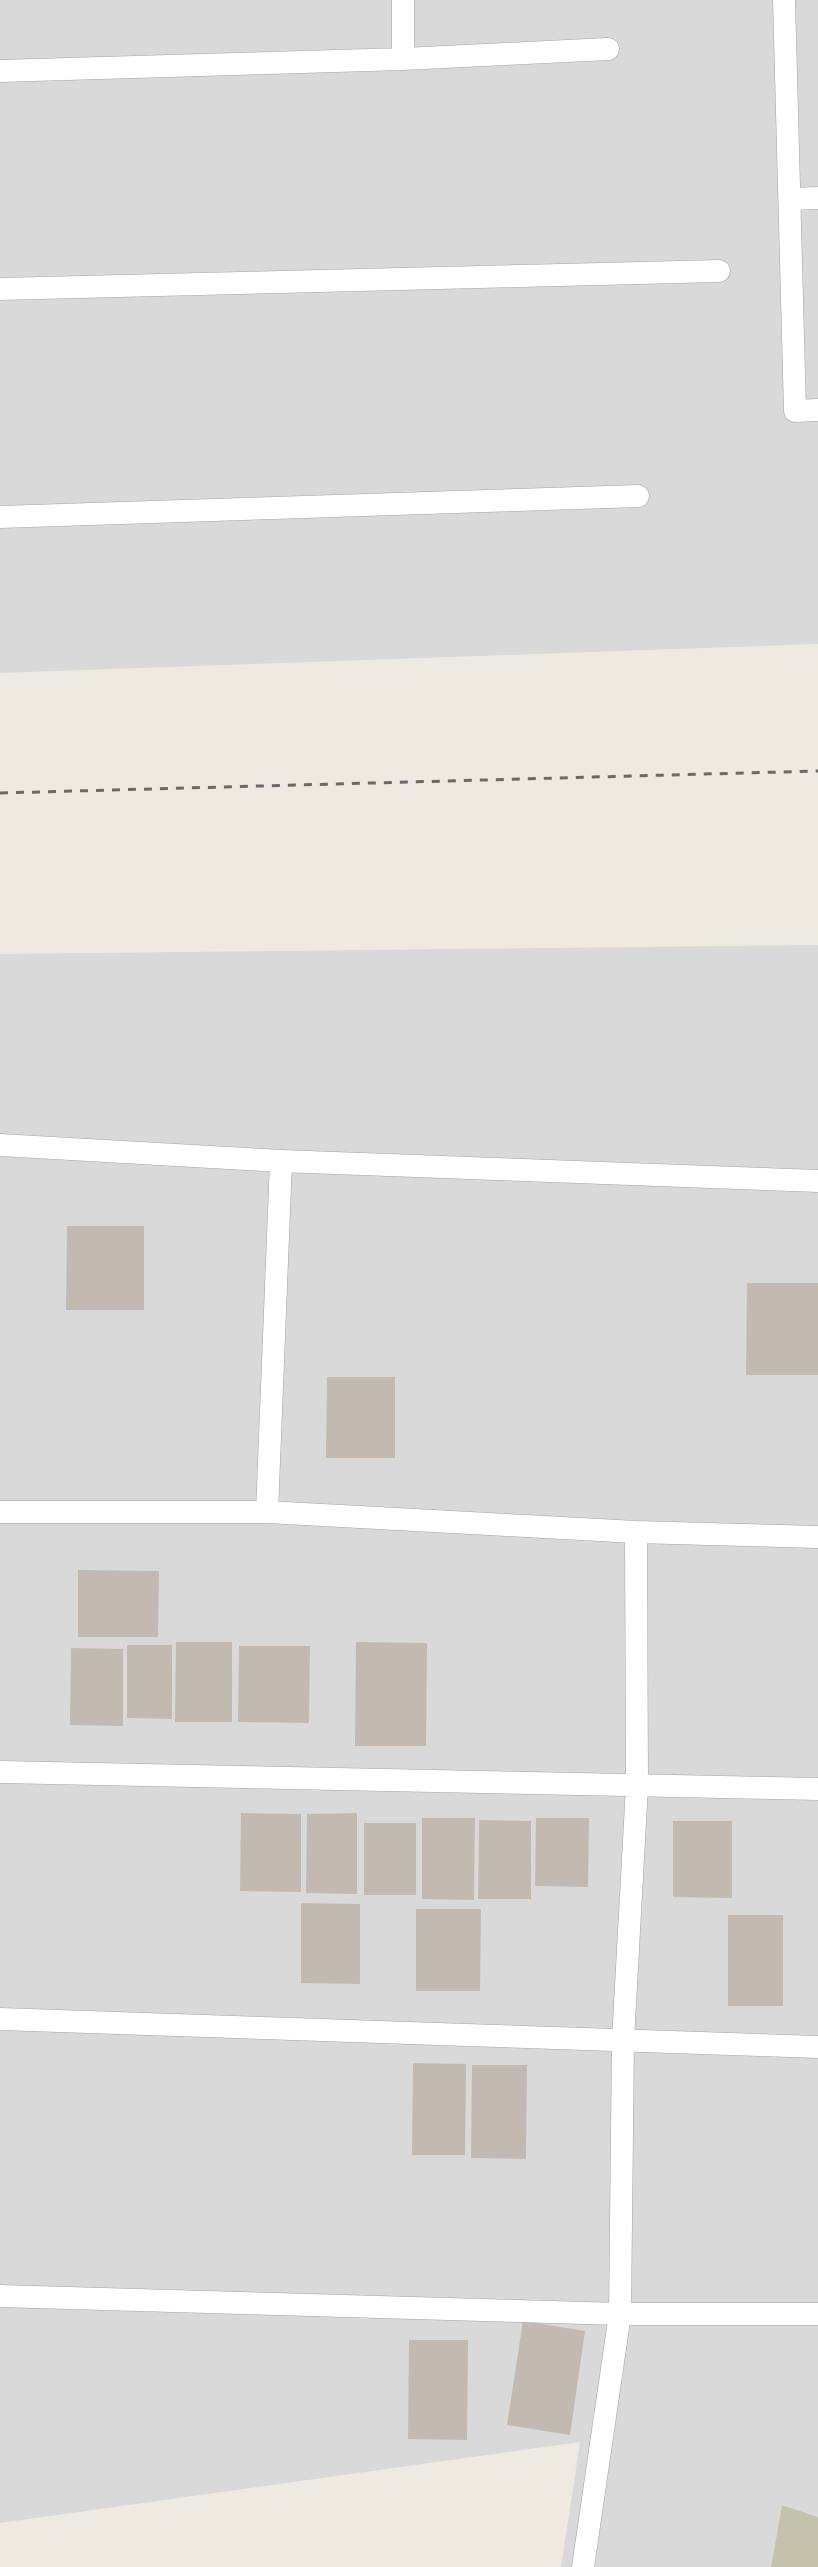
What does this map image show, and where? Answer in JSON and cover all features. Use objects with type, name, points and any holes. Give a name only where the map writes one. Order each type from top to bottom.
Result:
[{"type":"street","points":[[403,0],[403,59]]},
{"type":"street","points":[[784,0],[796,411],[818,410]]},
{"type":"street","points":[[0,71],[403,59],[608,49]]},
{"type":"street","points":[[791,199],[818,198]]},
{"type":"street","points":[[0,289],[719,271]]},
{"type":"street","points":[[0,517],[638,496]]},
{"type":"street","points":[[0,1145],[281,1161],[818,1181]]},
{"type":"street","points":[[267,1512],[281,1161]]},
{"type":"street","points":[[0,1512],[267,1512],[636,1532],[818,1537]]},
{"type":"street","points":[[583,2567],[620,2314],[622,2040],[637,1786],[636,1532]]},
{"type":"street","points":[[0,1772],[818,1789]]},
{"type":"street","points":[[0,2019],[818,2047]]},
{"type":"street","points":[[0,2296],[620,2314],[818,2314]]},
{"type":"shaded area","points":[[0,0],[818,0],[818,644],[0,673]]},
{"type":"shaded area","points":[[818,945],[818,2517],[782,2505],[771,2567],[561,2567],[580,2442],[0,2523],[0,954]]},
{"type":"shaded area","points":[[782,2505],[818,2517],[818,2567],[771,2567]]},
{"type":"building","points":[[67,1226],[144,1226],[144,1310],[66,1310]]},
{"type":"building","points":[[747,1283],[818,1283],[818,1375],[746,1375]]},
{"type":"building","points":[[327,1377],[395,1377],[395,1458],[326,1458]]},
{"type":"building","points":[[78,1570],[159,1571],[158,1637],[78,1637]]},
{"type":"building","points":[[176,1642],[232,1642],[232,1722],[175,1722]]},
{"type":"building","points":[[356,1642],[427,1643],[426,1746],[355,1746]]},
{"type":"building","points":[[127,1645],[172,1645],[172,1719],[127,1718]]},
{"type":"building","points":[[239,1646],[310,1646],[309,1723],[238,1722]]},
{"type":"building","points":[[71,1648],[123,1649],[123,1726],[70,1725]]},
{"type":"building","points":[[241,1813],[301,1814],[301,1892],[240,1891]]},
{"type":"building","points":[[357,1813],[357,1894],[306,1893],[307,1814]]},
{"type":"building","points":[[422,1818],[475,1818],[474,1900],[422,1899]]},
{"type":"building","points":[[536,1818],[589,1818],[588,1887],[535,1886]]},
{"type":"building","points":[[479,1820],[531,1821],[531,1899],[478,1899]]},
{"type":"building","points":[[673,1821],[732,1821],[732,1898],[673,1897]]},
{"type":"building","points":[[364,1823],[416,1823],[416,1895],[364,1895]]},
{"type":"building","points":[[301,1903],[360,1904],[360,1984],[301,1983]]},
{"type":"building","points":[[416,1909],[481,1909],[480,1991],[416,1991]]},
{"type":"building","points":[[728,1915],[783,1915],[783,2006],[728,2006]]},
{"type":"building","points":[[413,2063],[466,2064],[465,2155],[412,2155]]},
{"type":"building","points":[[472,2065],[527,2065],[526,2159],[471,2158]]},
{"type":"building","points":[[523,2321],[585,2331],[570,2435],[507,2425]]},
{"type":"building","points":[[409,2340],[468,2340],[467,2440],[408,2439]]},
{"type":"railway","points":[[0,793],[818,771]]}]
